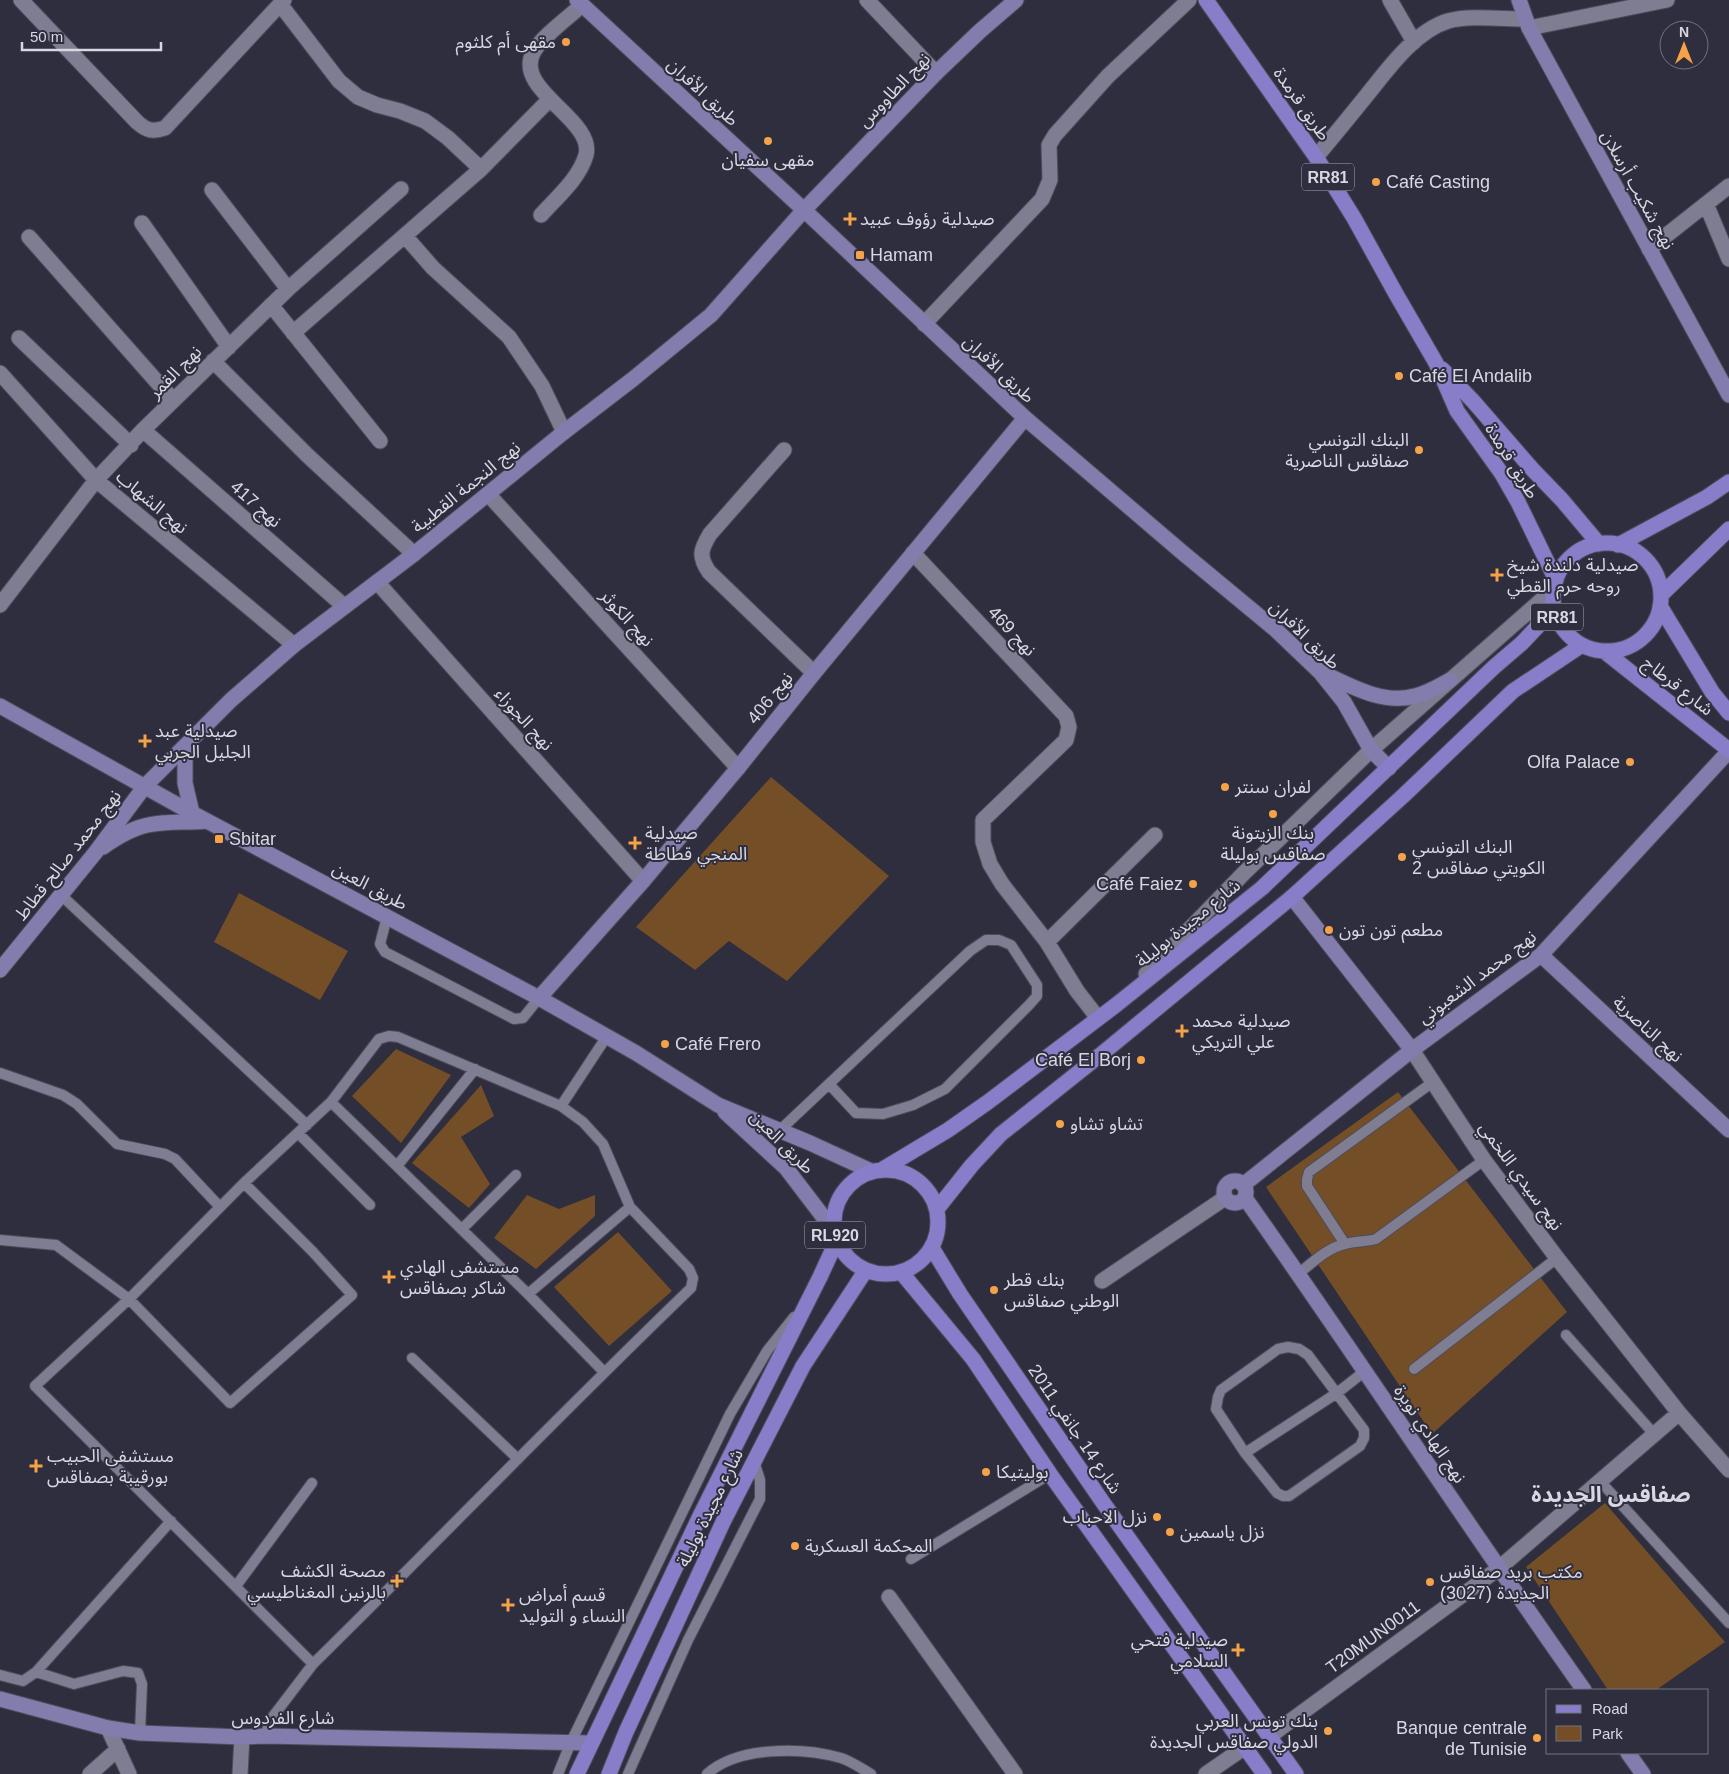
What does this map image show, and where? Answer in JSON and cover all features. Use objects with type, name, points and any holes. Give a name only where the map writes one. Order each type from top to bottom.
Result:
[{"type":"main road","name":"طريق قرمدة","points":[[1206,0],[1316,157],[1354,218],[1436,363],[1457,411],[1502,474],[1518,502],[1555,585]]},
{"type":"main road","name":"طريق قرمدة","points":[[1436,363],[1473,401],[1599,544]]},
{"type":"main road","points":[[1618,545],[1729,482]]},
{"type":"main road","points":[[1661,600],[1729,529]]},
{"type":"main road","name":"RR81","points":[[1599,544],[1618,545],[1635,551],[1648,563],[1657,578],[1661,600],[1656,621],[1647,634],[1634,644],[1620,650],[1593,650],[1570,636],[1560,624],[1554,609],[1555,585],[1562,567],[1572,556],[1585,548],[1599,544]]},
{"type":"main road","name":"شارع قرطاج","points":[[1661,600],[1712,692],[1729,713]]},
{"type":"main road","name":"شارع مجيدة بوليلة","points":[[877,1170],[956,1125],[1116,1005],[1262,888],[1494,667],[1522,643],[1554,609]]},
{"type":"main road","points":[[937,1209],[972,1165],[1001,1134],[1292,897],[1514,691],[1582,645]]},
{"type":"main road","name":"شارع قرطاج","points":[[1604,651],[1729,751]]},
{"type":"main road","name":"RL920","points":[[877,1170],[897,1170],[911,1175],[923,1184],[932,1195],[937,1209],[939,1222],[937,1236],[932,1248],[924,1259],[913,1267],[901,1272],[877,1274],[866,1270],[854,1263],[844,1253],[836,1236],[834,1218],[841,1194],[849,1184],[860,1176],[877,1170]]},
{"type":"main road","name":"شارع مجيدة بوليلة","points":[[577,1774],[700,1516],[810,1297],[836,1236]]},
{"type":"main road","name":"شارع 14 جانفي 2011","points":[[932,1248],[960,1294],[1104,1504],[1296,1774]]},
{"type":"main road","name":"شارع مجيدة بوليلة","points":[[609,1774],[626,1732],[724,1520],[754,1461],[803,1366],[866,1270]]},
{"type":"main road","points":[[901,1272],[972,1359],[1050,1474],[1264,1774]]},
{"type":"street","points":[[21,0],[138,122],[145,129],[152,131],[165,128],[282,2],[339,82],[364,100],[425,121],[448,138],[481,169]]},
{"type":"street","points":[[867,0],[936,74]]},
{"type":"street","name":"نهج الطاووس","points":[[804,210],[936,74],[980,31],[1016,0]]},
{"type":"street","points":[[924,324],[1042,199],[1050,180],[1049,145],[1055,135],[1108,76],[1189,0]]},
{"type":"street","points":[[1390,0],[1414,42]]},
{"type":"street","name":"نهج شكيب أرسلان","points":[[1519,0],[1527,24],[1729,395]]},
{"type":"street","points":[[1316,157],[1394,62],[1414,42],[1433,27],[1448,21],[1464,18],[1527,24],[1667,0]]},
{"type":"street","points":[[541,215],[575,177],[587,152],[586,140],[581,131],[550,99],[534,77],[530,66],[532,54],[538,45],[579,2]]},
{"type":"street","name":"طريق الأفران","points":[[579,2],[1025,418],[1182,553],[1276,630],[1320,672],[1344,702],[1372,750],[1389,768]]},
{"type":"street","points":[[293,333],[481,169],[550,99]]},
{"type":"street","points":[[1649,249],[1729,186]]},
{"type":"street","name":"نهج القمر","points":[[2,596],[96,480],[131,445],[143,430],[288,289],[401,189]]},
{"type":"street","points":[[212,190],[288,289]]},
{"type":"street","points":[[1706,204],[1729,259]]},
{"type":"street","name":"نهج النجمة القطبية","points":[[145,786],[230,700],[294,645],[414,554],[564,432],[633,380],[711,315],[804,210]]},
{"type":"street","points":[[142,223],[228,347]]},
{"type":"street","points":[[404,236],[433,268],[509,337],[542,386],[564,432]]},
{"type":"street","points":[[30,237],[173,400]]},
{"type":"street","points":[[271,305],[380,441]]},
{"type":"street","points":[[19,338],[131,445]]},
{"type":"street","points":[[213,361],[307,455],[414,554]]},
{"type":"street","name":"نهج الشهاب","points":[[0,373],[96,480],[294,645]]},
{"type":"street","name":"نهج 406","points":[[539,998],[738,768],[1025,418]]},
{"type":"street","name":"نهج 417","points":[[143,430],[344,606]]},
{"type":"street","points":[[784,450],[710,534],[701,554],[702,563],[709,572],[814,673]]},
{"type":"street","name":"نهج الكوثر","points":[[488,494],[738,768]]},
{"type":"street","name":"نهج 469","points":[[914,553],[1066,716],[1069,727],[1066,740],[984,820],[983,842],[990,864],[1002,884],[1047,942]]},
{"type":"street","name":"نهج الجوزاء","points":[[377,582],[643,880]]},
{"type":"street","points":[[1116,1005],[1244,874],[1372,750],[1555,585]]},
{"type":"street","points":[[1320,672],[1367,693],[1390,698],[1414,697],[1450,680]]},
{"type":"street","name":"طريق العين","points":[[0,706],[192,813],[539,998],[607,1036],[718,1105],[877,1170]]},
{"type":"street","points":[[185,746],[185,782],[192,813]]},
{"type":"street","name":"نهج محمد الشعبوني","points":[[1244,1191],[1412,1050],[1541,955],[1729,751]]},
{"type":"street","name":"نهج محمد صالح قطاط","points":[[0,970],[95,853],[145,786]]},
{"type":"street","points":[[95,853],[130,832],[147,825],[164,822],[209,821]]},
{"type":"street","points":[[1098,1018],[1077,990],[1047,942],[1155,835]]},
{"type":"street","name":"نهج سيدي اللخمي","points":[[1292,897],[1412,1050],[1484,1160],[1557,1258],[1679,1413],[1729,1470]]},
{"type":"street","name":"نهج الناصرية","points":[[1541,955],[1729,1130]]},
{"type":"street","name":"طريق العين","points":[[718,1105],[786,1168],[836,1236]]},
{"type":"street","points":[[1102,1282],[1225,1198],[1231,1203],[1239,1203],[1244,1191]]},
{"type":"street","name":"نهج الهادي نويرة","points":[[1244,1191],[1498,1569],[1583,1689]]},
{"type":"street","name":"T20MUN0011","points":[[1270,1736],[1498,1569],[1679,1413]]},
{"type":"street","points":[[889,1597],[1015,1774]]},
{"type":"street","name":"شارع الفردوس","points":[[0,1699],[108,1728],[140,1733],[242,1737],[571,1742],[590,1744]]},
{"type":"street","points":[[108,1728],[129,1774]]},
{"type":"street","points":[[240,1774],[242,1737]]},
{"type":"street","points":[[1206,1774],[1245,1747]]},
{"type":"street","points":[[90,1774],[118,1749]]},
{"type":"street","points":[[1629,1754],[1643,1774]]},
{"type":"lane","points":[[61,895],[307,1125]]},
{"type":"lane","points":[[386,917],[380,944],[385,952],[514,1019],[523,1018],[539,998]]},
{"type":"lane","points":[[779,1131],[829,1084],[970,952],[986,940],[999,940],[1011,945],[1037,985],[1037,996],[945,1089],[913,1105],[883,1114],[856,1113],[829,1084]]},
{"type":"lane","points":[[264,1736],[271,1719],[313,1664],[604,1372],[691,1288],[693,1278],[689,1269],[630,1207],[603,1144],[583,1122],[561,1106],[398,1037],[389,1036],[379,1039],[331,1102],[244,1183],[129,1299],[35,1386],[313,1664]]},
{"type":"lane","points":[[561,1106],[607,1036]]},
{"type":"lane","points":[[397,1166],[475,1070]]},
{"type":"lane","points":[[0,1073],[63,1095],[77,1104],[118,1144],[165,1154],[174,1159],[220,1207]]},
{"type":"lane","points":[[1345,1244],[1307,1186],[1306,1179],[1309,1172],[1433,1082]]},
{"type":"lane","points":[[331,1102],[528,1294],[604,1372]]},
{"type":"lane","points":[[298,1133],[370,1205]]},
{"type":"lane","points":[[1298,1274],[1334,1248],[1345,1244],[1363,1243],[1376,1239],[1484,1160]]},
{"type":"lane","points":[[462,1229],[516,1174]]},
{"type":"lane","points":[[0,1240],[56,1245],[129,1299],[230,1403],[352,1295],[313,1252],[244,1183]]},
{"type":"lane","points":[[528,1294],[630,1207]]},
{"type":"lane","points":[[1414,1369],[1557,1258]]},
{"type":"lane","name":"شارع مجيدة بوليلة","points":[[558,1774],[571,1742],[730,1414],[767,1352],[810,1297]]},
{"type":"lane","points":[[1566,1335],[1654,1434]]},
{"type":"lane","points":[[1288,1347],[1299,1349],[1303,1352],[1337,1393],[1364,1430],[1364,1438],[1360,1446],[1289,1496],[1277,1493],[1245,1453],[1216,1409],[1218,1397],[1221,1390],[1278,1349],[1288,1347]]},
{"type":"lane","points":[[412,1358],[518,1459]]},
{"type":"lane","points":[[1245,1453],[1337,1393],[1365,1372]]},
{"type":"lane","points":[[628,1774],[688,1640],[760,1499],[760,1480],[754,1461]]},
{"type":"lane","points":[[911,1558],[1050,1474]]},
{"type":"lane","points":[[1600,1481],[1729,1623]]},
{"type":"lane","points":[[236,1586],[312,1483]]},
{"type":"lane","points":[[0,1674],[23,1681],[36,1672],[171,1521]]},
{"type":"lane","points":[[36,1672],[74,1684],[122,1671],[138,1673],[142,1684],[140,1733]]},
{"type":"lane","points":[[707,1774],[738,1757],[773,1752],[811,1752],[843,1758],[871,1774]]},
{"type":"green space","points":[[771,777],[889,876],[787,981],[729,941],[695,970],[636,927]]},
{"type":"green space","points":[[239,893],[348,951],[320,1000],[214,942]]},
{"type":"green space","points":[[396,1049],[451,1075],[401,1143],[352,1096]]},
{"type":"green space","points":[[481,1085],[494,1116],[461,1137],[490,1184],[469,1208],[412,1163]]},
{"type":"green space","points":[[1398,1092],[1567,1312],[1432,1434],[1266,1187]]},
{"type":"green space","points":[[527,1195],[559,1209],[595,1195],[595,1216],[536,1269],[494,1238]]},
{"type":"green space","points":[[618,1232],[672,1291],[609,1346],[554,1287]]},
{"type":"green space","points":[[1605,1503],[1725,1642],[1657,1689],[1607,1689],[1526,1567]]},
{"type":"place","name":"مقهى أم كلثوم","points":[[566,42]]},
{"type":"place","name":"مقهى سفيان","points":[[768,141]]},
{"type":"place","name":"Café Casting","points":[[1376,182]]},
{"type":"place","name":"صيدلية رؤوف عبيد","points":[[850,219]]},
{"type":"place","name":"Hamam","points":[[860,255]]},
{"type":"place","name":"Café El Andalib","points":[[1399,376]]},
{"type":"place","name":"البنك التونسي صفاقس الناصرية","points":[[1419,450]]},
{"type":"place","name":"صيدلية دلندة شيخ روحه حرم القطي","points":[[1497,575]]},
{"type":"place","name":"صيدلية عبد الجليل الجربي","points":[[145,741]]},
{"type":"place","name":"Olfa Palace","points":[[1630,762]]},
{"type":"place","name":"لفران سنتر","points":[[1225,787]]},
{"type":"place","name":"بنك الزيتونة صفاقس بوليلة","points":[[1273,814]]},
{"type":"place","name":"Sbitar","points":[[219,839]]},
{"type":"place","name":"صيدلية المنجي قطاطة","points":[[635,843]]},
{"type":"place","name":"البنك التونسي الكويتي صفاقس 2","points":[[1402,857]]},
{"type":"place","name":"Café Faiez","points":[[1193,884]]},
{"type":"place","name":"مطعم تون تون","points":[[1329,930]]},
{"type":"place","name":"صيدلية محمد علي التريكي","points":[[1182,1031]]},
{"type":"place","name":"Café Frero","points":[[665,1044]]},
{"type":"place","name":"Café El Borj","points":[[1141,1060]]},
{"type":"place","name":"تشاو تشاو","points":[[1060,1124]]},
{"type":"place","name":"مستشفى الهادي شاكر بصفاقس","points":[[389,1277]]},
{"type":"place","name":"بنك قطر الوطني صفاقس","points":[[994,1290]]},
{"type":"place","name":"مستشفى الحبيب بورقيبة بصفاقس","points":[[36,1466]]},
{"type":"place","name":"بوليتيكا","points":[[986,1472]]},
{"type":"place","name":"نزل الاحباب","points":[[1157,1517]]},
{"type":"place","name":"نزل ياسمين","points":[[1170,1532]]},
{"type":"place","name":"المحكمة العسكرية","points":[[795,1546]]},
{"type":"place","name":"مصحة الكشف بالرنين المغناطيسي","points":[[397,1581]]},
{"type":"place","name":"مكتب بريد صفاقس الجديدة (3027)","points":[[1430,1582]]},
{"type":"place","name":"قسم أمراض النساء و التوليد","points":[[508,1605]]},
{"type":"place","name":"صيدلية فتحي السلامي","points":[[1238,1650]]},
{"type":"place","name":"بنك تونس العربي الدولي صفاقس الجديدة","points":[[1328,1731]]},
{"type":"place","name":"Banque centrale de Tunisie","points":[[1537,1738]]},
{"type":"district","name":"صفاقس الجديدة","points":[[1611,1494]]}]
